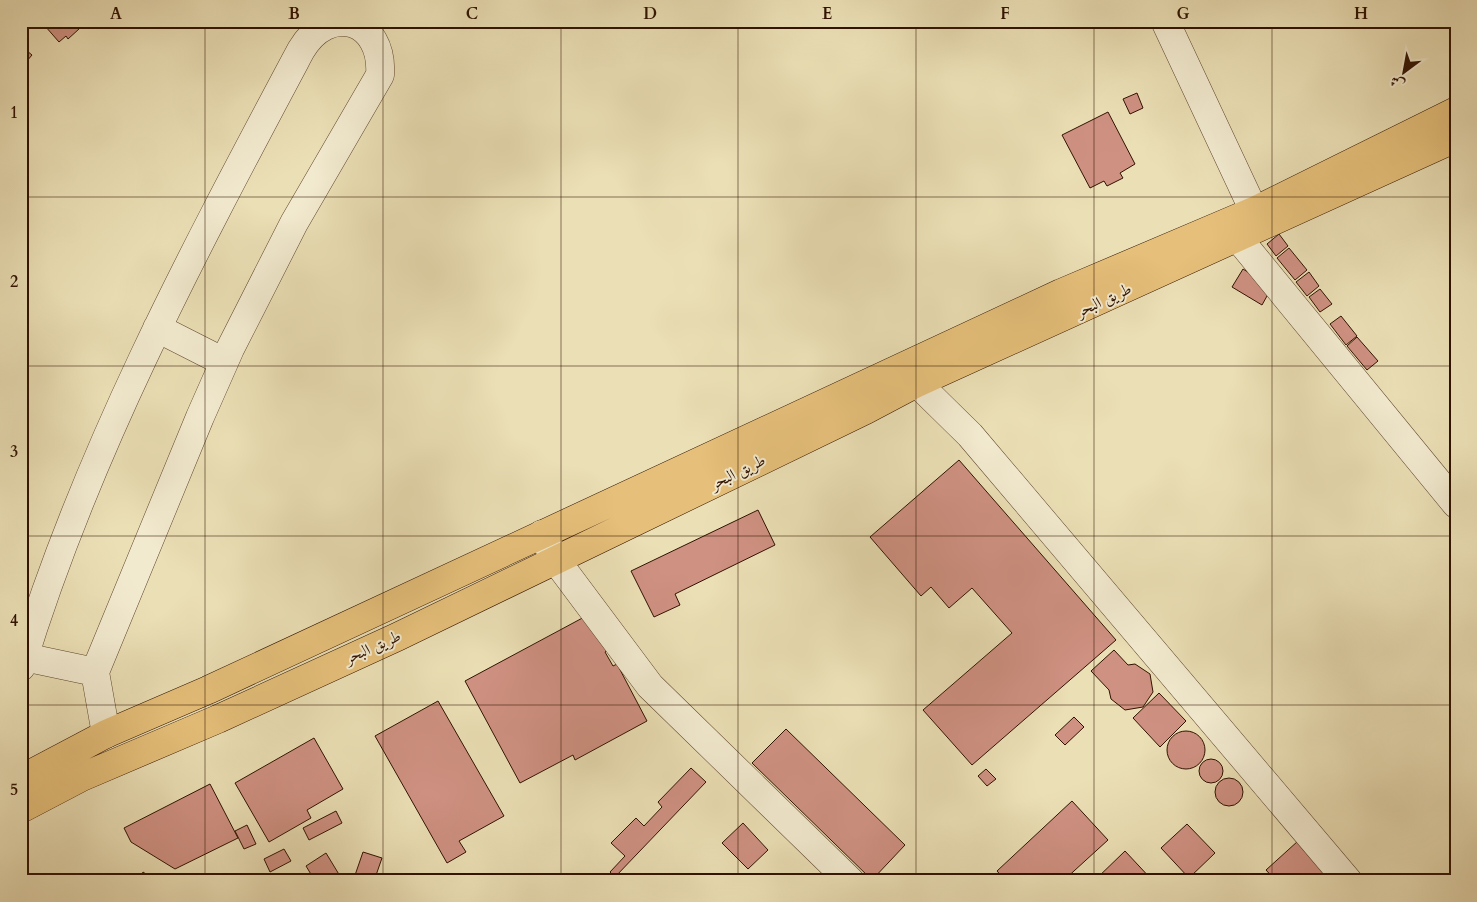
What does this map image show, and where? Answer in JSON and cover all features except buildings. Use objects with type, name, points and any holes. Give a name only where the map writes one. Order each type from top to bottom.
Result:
[{"type":"highway","name":"طريق البحر","points":[[21,779],[106,734],[208,690],[1061,293],[1254,211],[1456,111]]},
{"type":"highway","name":"طريق البحر","points":[[21,809],[82,777],[218,719],[396,637],[866,410],[917,383],[1456,138]]},
{"type":"highway","points":[[386,606],[396,637]]},
{"type":"highway","points":[[208,690],[218,719]]},
{"type":"highway","points":[[70,752],[82,777]]},
{"type":"street","points":[[1165,21],[1254,211]]},
{"type":"street","points":[[95,672],[23,662],[70,530],[157,328],[223,196],[309,36],[321,26],[336,22],[352,24],[366,31],[377,44],[381,59],[380,75],[294,223],[224,362],[95,672],[106,734]]},
{"type":"street","points":[[1238,238],[1456,504]]},
{"type":"street","points":[[157,328],[224,362]]},
{"type":"street","points":[[917,383],[970,435],[1348,881]]},
{"type":"street","points":[[542,534],[554,560],[650,686],[850,881]]}]
